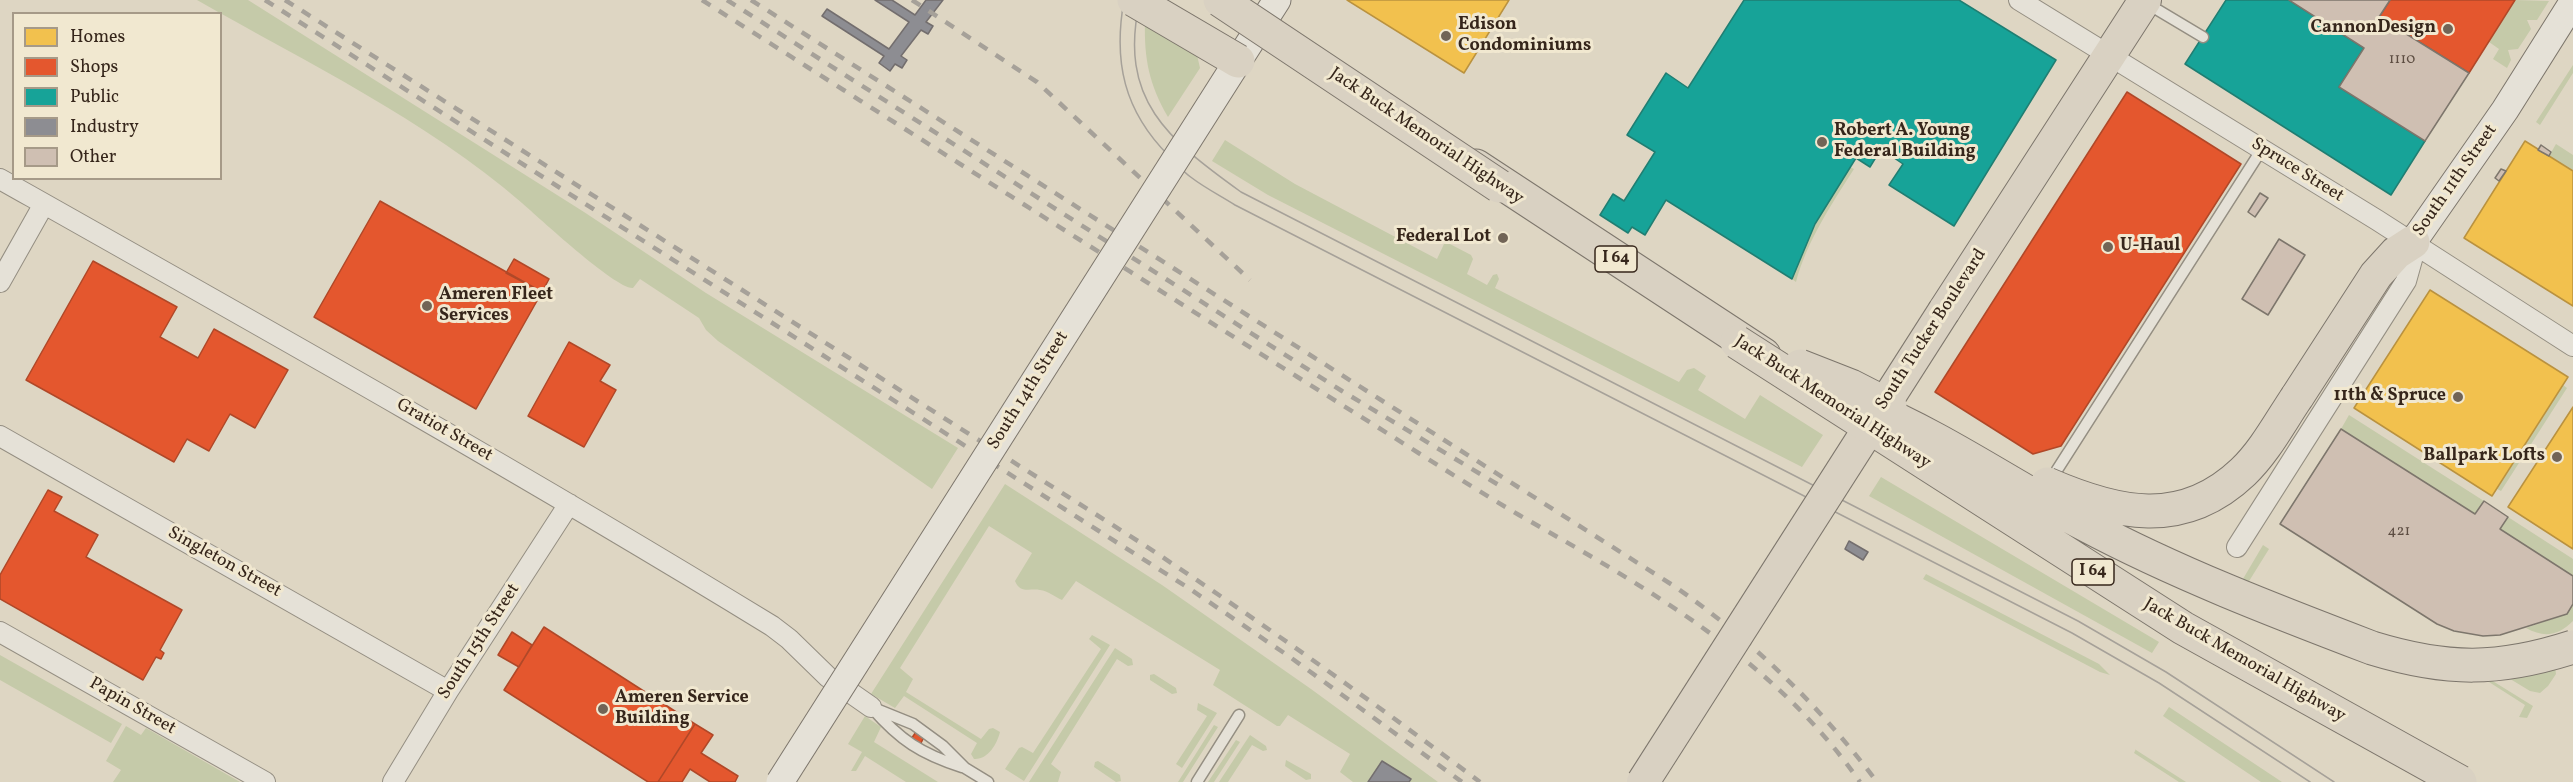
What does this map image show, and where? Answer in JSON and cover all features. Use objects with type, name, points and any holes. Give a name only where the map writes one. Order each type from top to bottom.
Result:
[{"type":"highway","points":[[1134,0],[1243,52]]},
{"type":"highway","name":"Jack Buck Memorial Highway","points":[[1220,0],[1737,342],[2183,628],[2460,782]]},
{"type":"highway","name":"Jack Buck Memorial Highway","points":[[1246,0],[1501,183],[2067,552],[2368,728],[2471,782]]},
{"type":"highway","points":[[1737,342],[1851,386],[2082,498],[2123,510],[2166,510],[2204,499],[2225,487],[2244,471],[2264,447],[2297,398],[2376,275],[2396,253],[2413,242]]},
{"type":"highway","points":[[1818,390],[1855,402],[1918,429],[2046,504],[2125,545],[2211,584],[2372,648],[2424,662],[2470,666],[2524,661],[2573,647]]},
{"type":"main road","name":"South 14th Street","points":[[780,782],[1277,0]]},
{"type":"main road","name":"South Tucker Boulevard","points":[[1643,782],[2145,1]]},
{"type":"main road","name":"South 11th Street","points":[[2413,242],[2505,110],[2573,2]]},
{"type":"street","name":"Spruce Street","points":[[2019,0],[2413,242],[2573,346]]},
{"type":"street","name":"Gratiot Street","points":[[0,179],[569,504],[772,626],[789,639],[828,677],[871,707]]},
{"type":"street","points":[[0,282],[44,204]]},
{"type":"street","name":"South 11th Street","points":[[2237,548],[2406,280],[2413,256],[2413,242]]},
{"type":"street","name":"Singleton Street","points":[[0,436],[448,691]]},
{"type":"street","name":"South 15th Street","points":[[393,782],[448,691],[569,504]]},
{"type":"street","name":"Papin Street","points":[[0,632],[264,782]]},
{"type":"lane","points":[[2145,1],[2203,37]]},
{"type":"lane","points":[[2058,470],[2262,148]]},
{"type":"lane","name":"Gratiot Street","points":[[871,707],[913,724],[943,746],[965,768]]},
{"type":"lane","name":"Gratiot Street","points":[[871,707],[890,729],[922,753],[965,768],[988,782]]},
{"type":"lane","points":[[1197,782],[1239,715]]},
{"type":"green space","points":[[197,0],[248,0],[584,212],[706,293],[958,448],[932,489],[718,341],[706,330],[699,318],[640,279],[633,288],[611,278],[485,173],[406,118],[222,12]]},
{"type":"green space","points":[[2515,0],[2549,1],[2537,20],[2527,20],[2531,29],[2518,49],[2508,50],[2511,60],[2507,68],[2493,59],[2499,49],[2489,42]]},
{"type":"green space","points":[[1145,21],[1197,55],[1200,68],[1168,117],[1156,93],[1149,71]]},
{"type":"green space","points":[[2573,65],[2573,73],[2540,125],[2536,122]]},
{"type":"green space","points":[[1225,140],[1295,184],[1437,259],[1444,244],[1448,243],[1471,255],[1473,259],[1467,274],[1487,285],[1493,275],[1497,274],[1499,279],[1495,288],[1679,382],[1687,370],[1694,368],[1706,376],[1698,390],[1745,419],[1760,395],[1823,435],[1802,467],[1268,195],[1212,161]]},
{"type":"green space","points":[[2556,144],[2573,155],[2573,171],[2549,156]]},
{"type":"green space","points":[[1850,167],[1854,169],[1813,238],[1796,282],[1792,279],[1803,249]]},
{"type":"green space","points":[[2563,385],[2567,388],[2501,491],[2497,489]]},
{"type":"green space","points":[[2349,415],[2484,501],[2475,514],[2341,429]]},
{"type":"green space","points":[[1881,477],[2159,642],[2152,653],[1869,496]]},
{"type":"green space","points":[[1005,484],[1162,585],[1311,689],[1438,782],[1409,782],[1411,779],[1382,761],[1368,782],[1353,782],[1340,772],[1350,754],[1288,715],[1280,726],[1277,726],[1213,685],[1220,670],[1076,581],[1062,600],[1043,591],[1020,588],[1015,581],[1032,553],[989,526],[900,668],[913,679],[906,692],[981,739],[989,729],[993,728],[1000,732],[994,746],[984,757],[974,759],[971,754],[977,743],[904,696],[895,708],[871,694]]},
{"type":"green space","points":[[2508,517],[2573,559],[2573,576],[2500,529]]},
{"type":"green space","points":[[2263,545],[2269,549],[2246,586],[2240,584]]},
{"type":"green space","points":[[1926,574],[2099,664],[2110,675],[2100,672],[1923,579]]},
{"type":"green space","points":[[2573,604],[2573,621],[2562,630],[2545,634],[2526,628],[2567,614]]},
{"type":"green space","points":[[1092,635],[1110,645],[1024,781],[1005,769],[1019,748],[1022,747],[1033,753],[1101,649],[1089,639]]},
{"type":"green space","points":[[1115,648],[1132,659],[1133,665],[1128,666],[1117,659],[1051,764],[1061,772],[1058,782],[1029,782]]},
{"type":"green space","points":[[0,655],[122,724],[111,743],[0,680]]},
{"type":"green space","points":[[2555,667],[2556,674],[2540,693],[2530,691],[2502,674]]},
{"type":"green space","points":[[1154,674],[1176,688],[1177,693],[1172,694],[1150,680],[1150,675]]},
{"type":"green space","points":[[2478,675],[2483,675],[2533,706],[2527,718],[2519,717],[2525,705]]},
{"type":"green space","points":[[1198,703],[1217,713],[1182,768],[1176,764],[1207,716],[1197,710]]},
{"type":"green space","points":[[2169,707],[2282,782],[2261,782],[2163,716]]},
{"type":"green space","points":[[865,716],[881,727],[874,742],[938,782],[906,782],[865,756],[856,771],[851,771],[862,752],[848,744]]},
{"type":"green space","points":[[1214,725],[1218,727],[1183,782],[1178,782]]},
{"type":"green space","points":[[126,726],[141,735],[146,728],[240,782],[113,782],[121,770],[106,761]]},
{"type":"green space","points":[[1250,735],[1266,746],[1267,750],[1263,751],[1252,745],[1228,782],[1219,782]]},
{"type":"green space","points":[[1236,740],[1240,742],[1214,782],[1208,782]]},
{"type":"green space","points":[[2136,749],[2186,782],[2179,782],[2134,753]]},
{"type":"green space","points":[[1286,760],[1311,774],[1311,779],[1306,780],[1285,766]]},
{"type":"green space","points":[[1098,761],[1120,775],[1121,781],[1116,782],[1094,767],[1095,762]]},
{"type":"building: Homes","name":"Edison Condominiums","points":[[1347,0],[1509,0],[1464,73]]},
{"type":"building: Homes","points":[[2525,141],[2573,171],[2573,306],[2464,238]]},
{"type":"building: Homes","name":"11th & Spruce","points":[[2430,290],[2568,377],[2492,496],[2354,408]]},
{"type":"building: Homes","name":"Ballpark Lofts","points":[[2573,407],[2573,549],[2508,507]]},
{"type":"building: Shops","name":"CannonDesign","points":[[2390,0],[2515,0],[2469,73],[2379,17]]},
{"type":"building: Shops","name":"U-Haul","points":[[2127,92],[2241,164],[2061,446],[2033,454],[1935,392]]},
{"type":"building: Shops","name":"Ameren Fleet Services","points":[[380,201],[542,292],[476,409],[314,317]]},
{"type":"building: Shops","points":[[514,259],[549,279],[542,292],[506,273]]},
{"type":"building: Shops","points":[[93,261],[177,307],[160,337],[198,358],[214,329],[288,370],[255,428],[230,414],[209,451],[187,439],[174,462],[26,380]]},
{"type":"building: Shops","points":[[569,342],[610,365],[600,381],[616,390],[584,447],[528,416]]},
{"type":"building: Shops","points":[[48,490],[62,497],[54,511],[98,535],[86,557],[182,610],[160,650],[164,653],[161,659],[156,657],[143,680],[0,599],[0,575]]},
{"type":"building: Shops","name":"Ameren Service Building","points":[[544,627],[695,724],[658,782],[648,782],[504,690]]},
{"type":"building: Shops","points":[[512,632],[532,645],[519,667],[498,655]]},
{"type":"building: Shops","points":[[695,724],[713,735],[701,753],[738,776],[735,782],[710,782],[690,769],[682,782],[658,782]]},
{"type":"building: Shops","points":[[916,732],[924,737],[920,745],[911,739]]},
{"type":"building: Public","name":"Robert A. Young Federal Building","points":[[1744,0],[1959,0],[2056,60],[1954,226],[1889,185],[1903,164],[1881,149],[1870,167],[1856,158],[1815,224],[1792,279],[1666,200],[1645,235],[1632,227],[1628,233],[1600,215],[1613,194],[1624,201],[1655,152],[1627,135],[1666,73],[1688,88]]},
{"type":"building: Public","points":[[2226,0],[2289,0],[2364,48],[2339,87],[2425,141],[2391,195],[2185,64]]},
{"type":"building: Industry","points":[[875,0],[892,0],[915,15],[926,0],[943,0],[926,22],[933,26],[928,34],[921,30],[901,56],[907,60],[902,68],[895,64],[890,71],[879,63],[884,56],[822,16],[827,9],[889,49],[909,22]]},
{"type":"building: Industry","points":[[1849,541],[1868,552],[1863,560],[1845,549]]},
{"type":"building: Industry","points":[[1382,761],[1411,779],[1409,782],[1368,782]]},
{"type":"building: Other","points":[[2289,0],[2390,0],[2379,17],[2469,73],[2425,141],[2339,87],[2364,48]]},
{"type":"building: Other","points":[[2541,145],[2551,152],[2549,156],[2538,150]]},
{"type":"building: Other","points":[[2501,169],[2506,171],[2499,181],[2495,178]]},
{"type":"building: Other","points":[[2260,193],[2268,198],[2255,217],[2248,212]]},
{"type":"building: Other","points":[[2279,239],[2305,255],[2268,315],[2242,299]]},
{"type":"building: Other","points":[[2341,429],[2475,514],[2484,501],[2508,517],[2500,529],[2573,576],[2573,604],[2567,614],[2500,635],[2483,636],[2454,631],[2437,624],[2280,524]]},
{"type":"tram line","points":[[1124,0],[1120,44],[1122,65],[1132,103],[1154,139],[1189,176],[1202,185],[1235,205],[2072,633],[2159,683],[2310,782]]},
{"type":"tram line","points":[[1140,0],[1135,35],[1136,65],[1143,91],[1155,114],[1171,135],[1241,192],[2078,621],[2166,672],[2334,782]]},
{"type":"railway","points":[[265,0],[1190,589],[1290,657],[1462,782]]},
{"type":"railway","points":[[285,0],[1141,543],[1312,660],[1480,782]]},
{"type":"railway","points":[[702,0],[1453,475],[1614,570],[1705,629],[1748,662],[1788,698],[1826,738],[1860,782]]},
{"type":"railway","points":[[727,0],[1342,391],[1502,487]]},
{"type":"railway","points":[[751,0],[1674,586],[1731,629],[1783,676],[1832,727],[1877,782]]},
{"type":"railway","points":[[912,0],[1037,82],[1250,280]]},
{"type":"place","name":"CannonDesign","points":[[2448,29]]},
{"type":"place","name":"Edison Condominiums","points":[[1446,36]]},
{"type":"place","name":"Robert A. Young Federal Building","points":[[1822,142]]},
{"type":"place","name":"Federal Lot","points":[[1503,238]]},
{"type":"place","name":"U-Haul","points":[[2108,247]]},
{"type":"place","name":"Ameren Fleet Services","points":[[427,306]]},
{"type":"place","name":"11th & Spruce","points":[[2458,397]]},
{"type":"place","name":"Ballpark Lofts","points":[[2557,457]]},
{"type":"place","name":"Ameren Service Building","points":[[603,709]]}]
